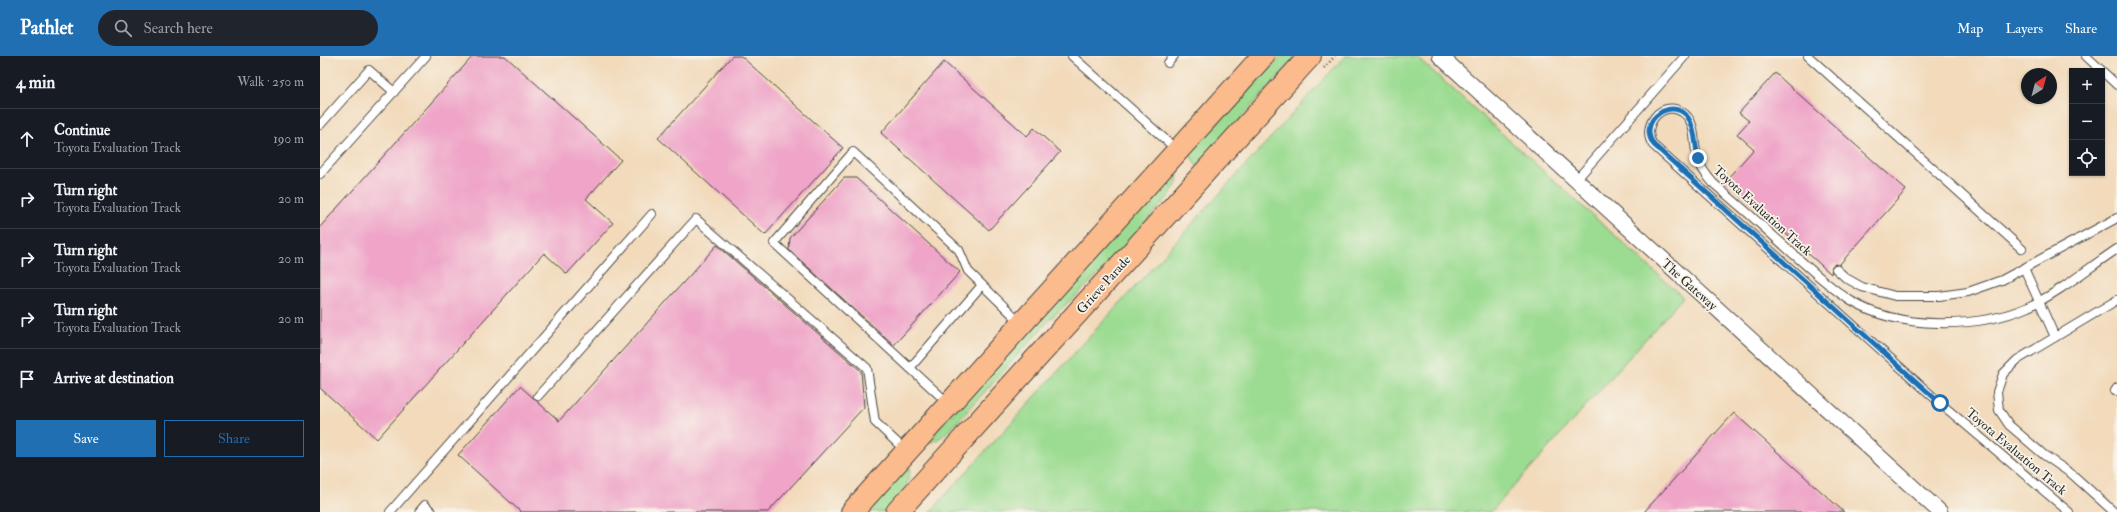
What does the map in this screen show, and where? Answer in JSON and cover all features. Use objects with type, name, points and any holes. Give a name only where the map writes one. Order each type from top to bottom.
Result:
[{"type":"main road","points":[[852,512],[1263,56]]},
{"type":"main road","name":"Grieve Parade","points":[[897,512],[1310,56]]},
{"type":"street","name":"The Gateway","points":[[1440,56],[1940,512]]},
{"type":"lane","points":[[320,174],[426,56]]},
{"type":"lane","points":[[1072,56],[1178,151]]},
{"type":"lane","points":[[1168,63],[1174,56]]},
{"type":"lane","points":[[1576,180],[1685,56]]},
{"type":"lane","points":[[1808,56],[2022,249]]},
{"type":"lane","points":[[2086,56],[2099,68]]},
{"type":"lane","points":[[320,126],[369,70],[394,92]]},
{"type":"lane","points":[[2105,74],[2117,85]]},
{"type":"lane","name":"Toyota Evaluation Track","points":[[2069,512],[1940,403],[1654,145],[1649,136],[1649,126],[1656,115],[1665,110],[1677,110],[1685,114],[1692,125],[1698,158],[1704,172],[1825,282],[1852,302],[1880,314],[1915,321],[1958,324],[1988,319],[2027,307],[2058,290],[2117,250]]},
{"type":"lane","points":[[948,404],[774,243],[853,152],[959,250],[968,271],[1022,324]]},
{"type":"lane","points":[[390,512],[652,214]]},
{"type":"lane","points":[[1836,269],[1846,278],[1862,287],[1895,296],[1917,296],[1968,292],[1985,287],[2024,268],[2117,218]]},
{"type":"lane","points":[[538,396],[696,219],[867,368],[875,422],[906,452]]},
{"type":"lane","points":[[2024,268],[2055,337]]},
{"type":"lane","points":[[910,368],[982,285]]},
{"type":"lane","points":[[2114,512],[2073,475],[2020,436],[2002,418],[1999,410],[1997,392],[2003,374],[2016,360],[2117,300]]},
{"type":"lane","points":[[418,512],[425,505],[432,512]]},
{"type":"green space","points":[[1281,56],[1297,56],[1197,167],[1187,149],[1223,118]]},
{"type":"green space","points":[[1345,56],[1416,56],[1683,297],[1491,512],[930,512]]},
{"type":"green space","points":[[1179,166],[1177,183],[1170,195],[1095,278],[1050,319],[952,428],[937,440],[925,443]]},
{"type":"green space","points":[[908,463],[910,470],[907,484],[900,496],[886,512],[860,512]]},
{"type":"building","points":[[473,56],[505,56],[621,160],[586,199],[613,223],[567,274],[544,253],[377,439],[320,388],[320,227]]},
{"type":"building","points":[[732,56],[741,56],[843,148],[765,235],[658,138]]},
{"type":"building","points":[[944,62],[1027,136],[1034,128],[1060,152],[989,230],[881,133]]},
{"type":"building","points":[[1775,73],[1906,190],[1839,265],[1835,264],[1832,266],[1831,274],[1726,180],[1754,149],[1737,134],[1749,121],[1739,113]]},
{"type":"building","points":[[844,178],[856,178],[960,272],[894,345],[789,250],[790,238]]},
{"type":"building","points":[[717,245],[861,371],[864,407],[768,512],[521,512],[458,455],[520,386],[559,421]]},
{"type":"building","points":[[1734,413],[1844,512],[1644,512]]},
{"type":"route","points":[[1698,158],[1694,133],[1689,118],[1681,111],[1672,109],[1665,110],[1656,115],[1648,130],[1650,140],[1654,145],[1940,403]]}]
